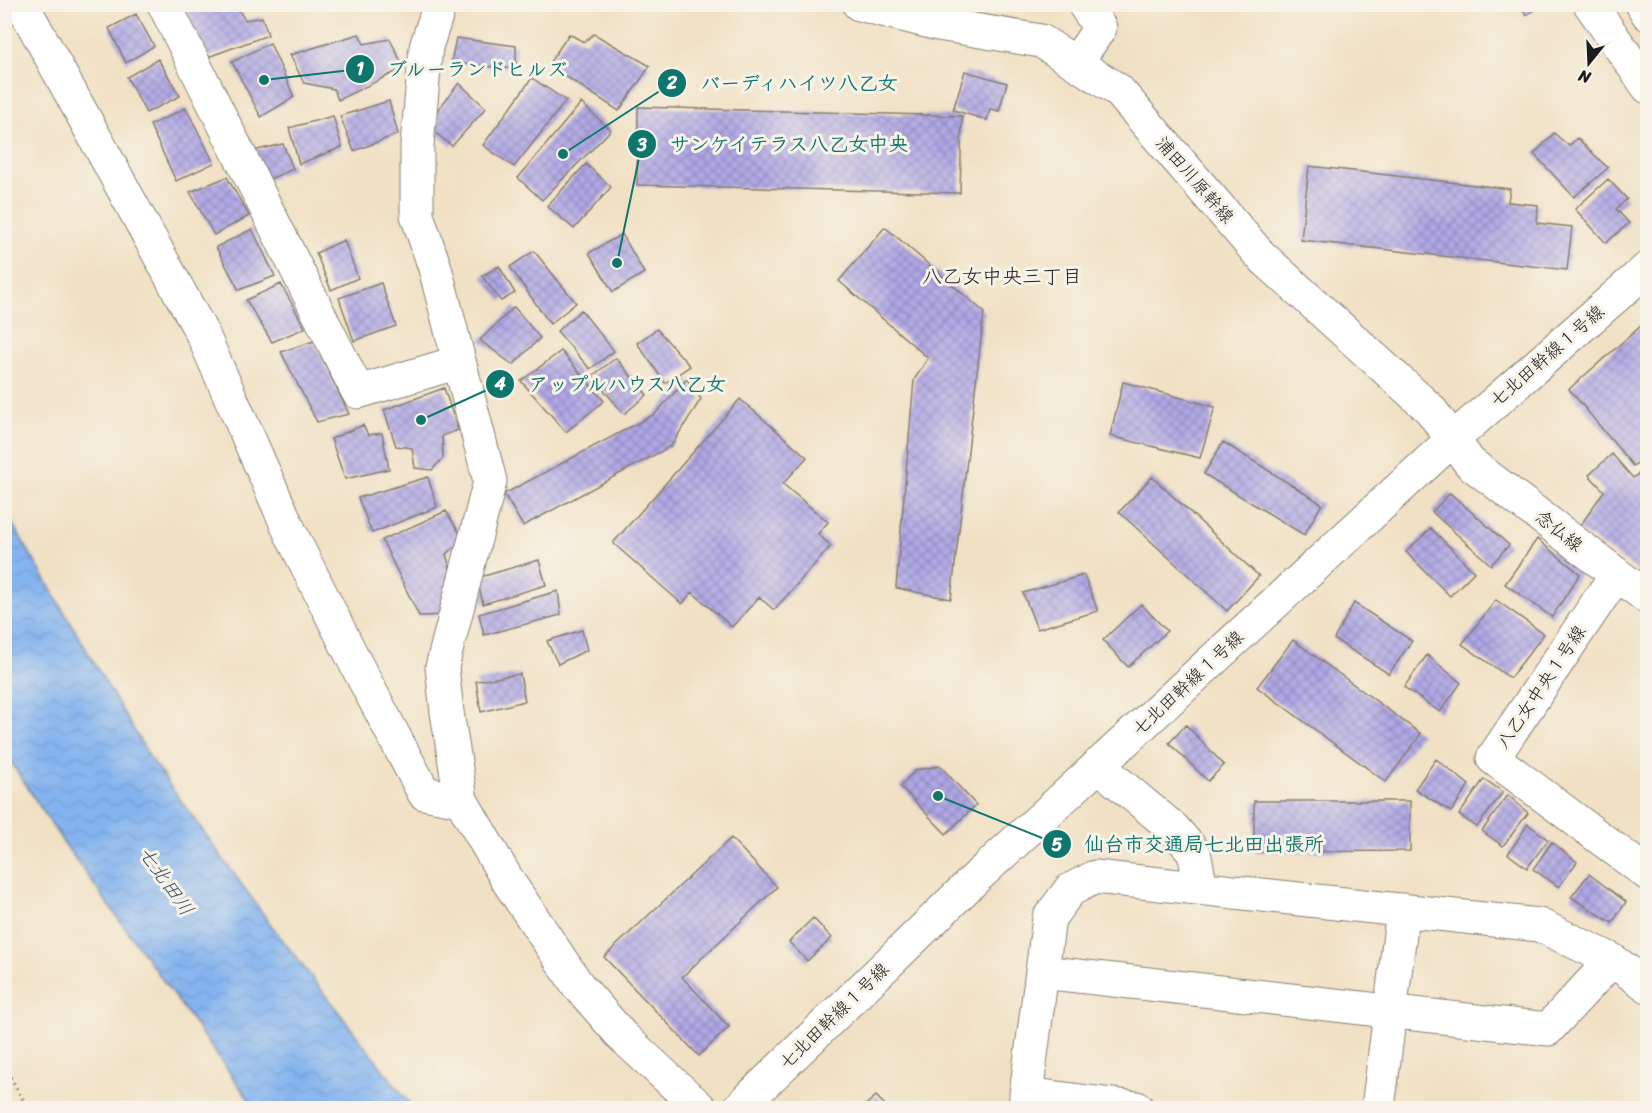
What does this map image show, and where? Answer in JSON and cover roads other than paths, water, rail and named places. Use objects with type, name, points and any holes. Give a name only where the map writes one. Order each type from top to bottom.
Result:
[{"type":"street","points":[[22,4],[203,335],[291,534],[424,793],[461,800]]},
{"type":"street","points":[[164,4],[358,392],[459,362]]},
{"type":"street","points":[[440,4],[426,47],[417,145],[417,215],[435,268],[490,481],[442,667],[461,800],[508,881],[577,984],[623,1037],[699,1108]]},
{"type":"street","name":"浦田川原幹線","points":[[859,4],[938,24],[1041,41],[1118,90],[1260,255],[1430,409],[1462,451]]},
{"type":"street","points":[[1076,63],[1100,28],[1084,4]]},
{"type":"street","points":[[1590,4],[1647,87]]},
{"type":"street","points":[[1642,4],[1647,14]]},
{"type":"street","name":"七北田幹線１号線","points":[[739,1108],[978,876],[1100,764],[1462,451],[1647,268]]},
{"type":"street","name":"念仏線","points":[[1462,451],[1616,576],[1647,598]]},
{"type":"street","name":"八乙女中央１号線","points":[[1616,576],[1493,758],[1647,874]]},
{"type":"street","points":[[1100,764],[1115,780],[1174,829],[1194,852],[1201,888]]},
{"type":"street","points":[[1137,1108],[1026,1101],[1049,918],[1070,890],[1095,877],[1539,925],[1612,960],[1647,986]]},
{"type":"street","points":[[1378,1108],[1403,910]]},
{"type":"street","points":[[1042,972],[1548,1029],[1612,960]]},
{"type":"water","name":"七北田川","points":[[5,511],[150,758],[271,925],[413,1108],[255,1108],[61,839],[5,753]]},
{"type":"place","name":"ブルーランドヒルズ","points":[[264,80]]},
{"type":"place","name":"バーディハイツ八乙女","points":[[563,154]]},
{"type":"place","name":"サンケイテラス八乙女中央","points":[[617,263]]},
{"type":"place","name":"アップルハウス八乙女","points":[[421,420]]},
{"type":"place","name":"仙台市交通局七北田出張所","points":[[938,796]]},
{"type":"district","name":"八乙女中央三丁目","points":[[1002,276]]}]
